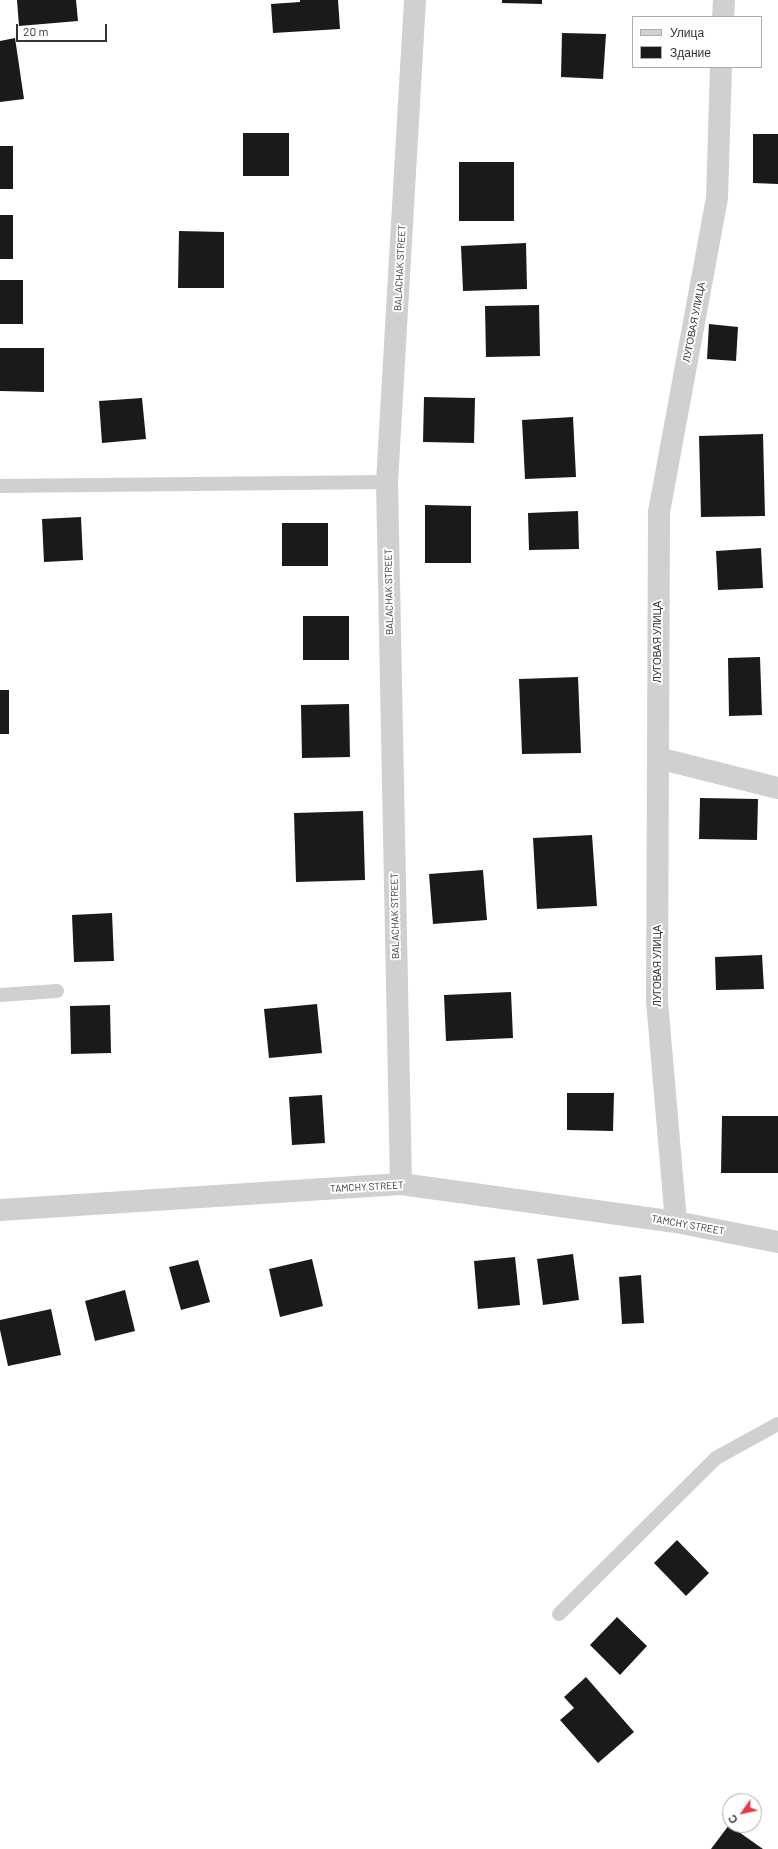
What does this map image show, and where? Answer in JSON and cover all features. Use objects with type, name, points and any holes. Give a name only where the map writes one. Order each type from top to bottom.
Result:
[{"type":"street","name":"BALACHAK STREET","points":[[400,1184],[387,482],[415,0]]},
{"type":"street","points":[[723,16],[724,0]]},
{"type":"street","name":"ЛУГОВАЯ УЛИЦА","points":[[676,1222],[657,1001],[658,512],[717,198],[722,68]]},
{"type":"street","points":[[658,758],[778,788]]},
{"type":"street","name":"TAMCHY STREET","points":[[0,1210],[400,1184],[676,1222],[778,1242]]},
{"type":"lane","points":[[0,486],[387,482]]},
{"type":"lane","points":[[0,995],[57,991]]},
{"type":"lane","points":[[559,1614],[716,1458],[778,1424]]},
{"type":"building","points":[[17,0],[76,0],[78,21],[19,26]]},
{"type":"building","points":[[300,0],[338,0],[340,29],[273,33],[271,4],[300,2]]},
{"type":"building","points":[[502,0],[542,0],[542,4],[502,3]]},
{"type":"building","points":[[562,33],[606,34],[603,79],[561,77]]},
{"type":"building","points":[[15,38],[24,99],[0,102],[0,41]]},
{"type":"building","points":[[243,133],[289,133],[289,176],[243,176]]},
{"type":"building","points":[[753,134],[778,134],[778,184],[753,183]]},
{"type":"building","points":[[0,146],[13,146],[13,189],[0,189]]},
{"type":"building","points":[[459,162],[514,162],[514,221],[459,221]]},
{"type":"building","points":[[0,215],[13,215],[13,259],[0,259]]},
{"type":"building","points":[[179,231],[224,232],[224,288],[178,288]]},
{"type":"building","points":[[526,243],[527,289],[463,291],[461,246]]},
{"type":"building","points":[[0,280],[23,280],[23,324],[0,324]]},
{"type":"building","points":[[539,305],[540,356],[486,357],[485,306]]},
{"type":"building","points":[[709,324],[738,327],[736,361],[707,359]]},
{"type":"building","points":[[0,348],[44,348],[44,392],[0,391]]},
{"type":"building","points":[[424,397],[475,398],[474,443],[423,442]]},
{"type":"building","points":[[142,398],[146,439],[102,443],[99,401]]},
{"type":"building","points":[[573,417],[576,477],[525,479],[522,420]]},
{"type":"building","points":[[763,434],[765,516],[701,517],[699,436]]},
{"type":"building","points":[[425,505],[471,506],[471,563],[425,563]]},
{"type":"building","points":[[578,511],[579,549],[529,550],[528,513]]},
{"type":"building","points":[[81,517],[83,560],[44,562],[42,519]]},
{"type":"building","points":[[282,523],[328,523],[328,566],[282,566]]},
{"type":"building","points":[[761,548],[763,588],[718,590],[716,551]]},
{"type":"building","points":[[303,616],[349,616],[349,660],[303,660]]},
{"type":"building","points":[[760,657],[762,715],[729,716],[728,658]]},
{"type":"building","points":[[578,677],[581,753],[522,754],[519,679]]},
{"type":"building","points":[[0,690],[9,690],[9,734],[0,734]]},
{"type":"building","points":[[349,704],[350,757],[302,758],[301,705]]},
{"type":"building","points":[[700,798],[758,799],[757,840],[699,839]]},
{"type":"building","points":[[363,811],[365,880],[296,882],[294,813]]},
{"type":"building","points":[[592,835],[597,906],[537,909],[533,838]]},
{"type":"building","points":[[483,870],[487,920],[433,924],[429,874]]},
{"type":"building","points":[[112,913],[114,961],[74,962],[72,915]]},
{"type":"building","points":[[762,955],[764,989],[716,990],[715,957]]},
{"type":"building","points":[[511,992],[513,1038],[446,1041],[444,995]]},
{"type":"building","points":[[317,1004],[322,1053],[269,1058],[264,1009]]},
{"type":"building","points":[[110,1005],[111,1053],[71,1054],[70,1006]]},
{"type":"building","points":[[567,1093],[614,1093],[613,1131],[567,1130]]},
{"type":"building","points":[[322,1095],[325,1143],[292,1145],[289,1097]]},
{"type":"building","points":[[722,1116],[778,1116],[778,1173],[721,1173]]},
{"type":"building","points":[[573,1254],[579,1300],[543,1305],[537,1259]]},
{"type":"building","points":[[515,1257],[520,1305],[478,1309],[474,1261]]},
{"type":"building","points":[[312,1259],[323,1306],[280,1317],[269,1269]]},
{"type":"building","points":[[198,1260],[210,1302],[181,1310],[169,1267]]},
{"type":"building","points":[[641,1275],[644,1323],[622,1324],[619,1277]]},
{"type":"building","points":[[125,1290],[135,1331],[95,1341],[85,1301]]},
{"type":"building","points":[[51,1309],[61,1355],[8,1366],[0,1330],[0,1320]]},
{"type":"building","points":[[677,1540],[709,1573],[686,1596],[654,1563]]},
{"type":"building","points":[[617,1617],[647,1646],[620,1675],[590,1645]]},
{"type":"building","points":[[586,1677],[634,1732],[598,1763],[560,1720],[574,1708],[564,1697]]},
{"type":"building","points":[[723,1833],[740,1833],[763,1849],[711,1849]]}]
